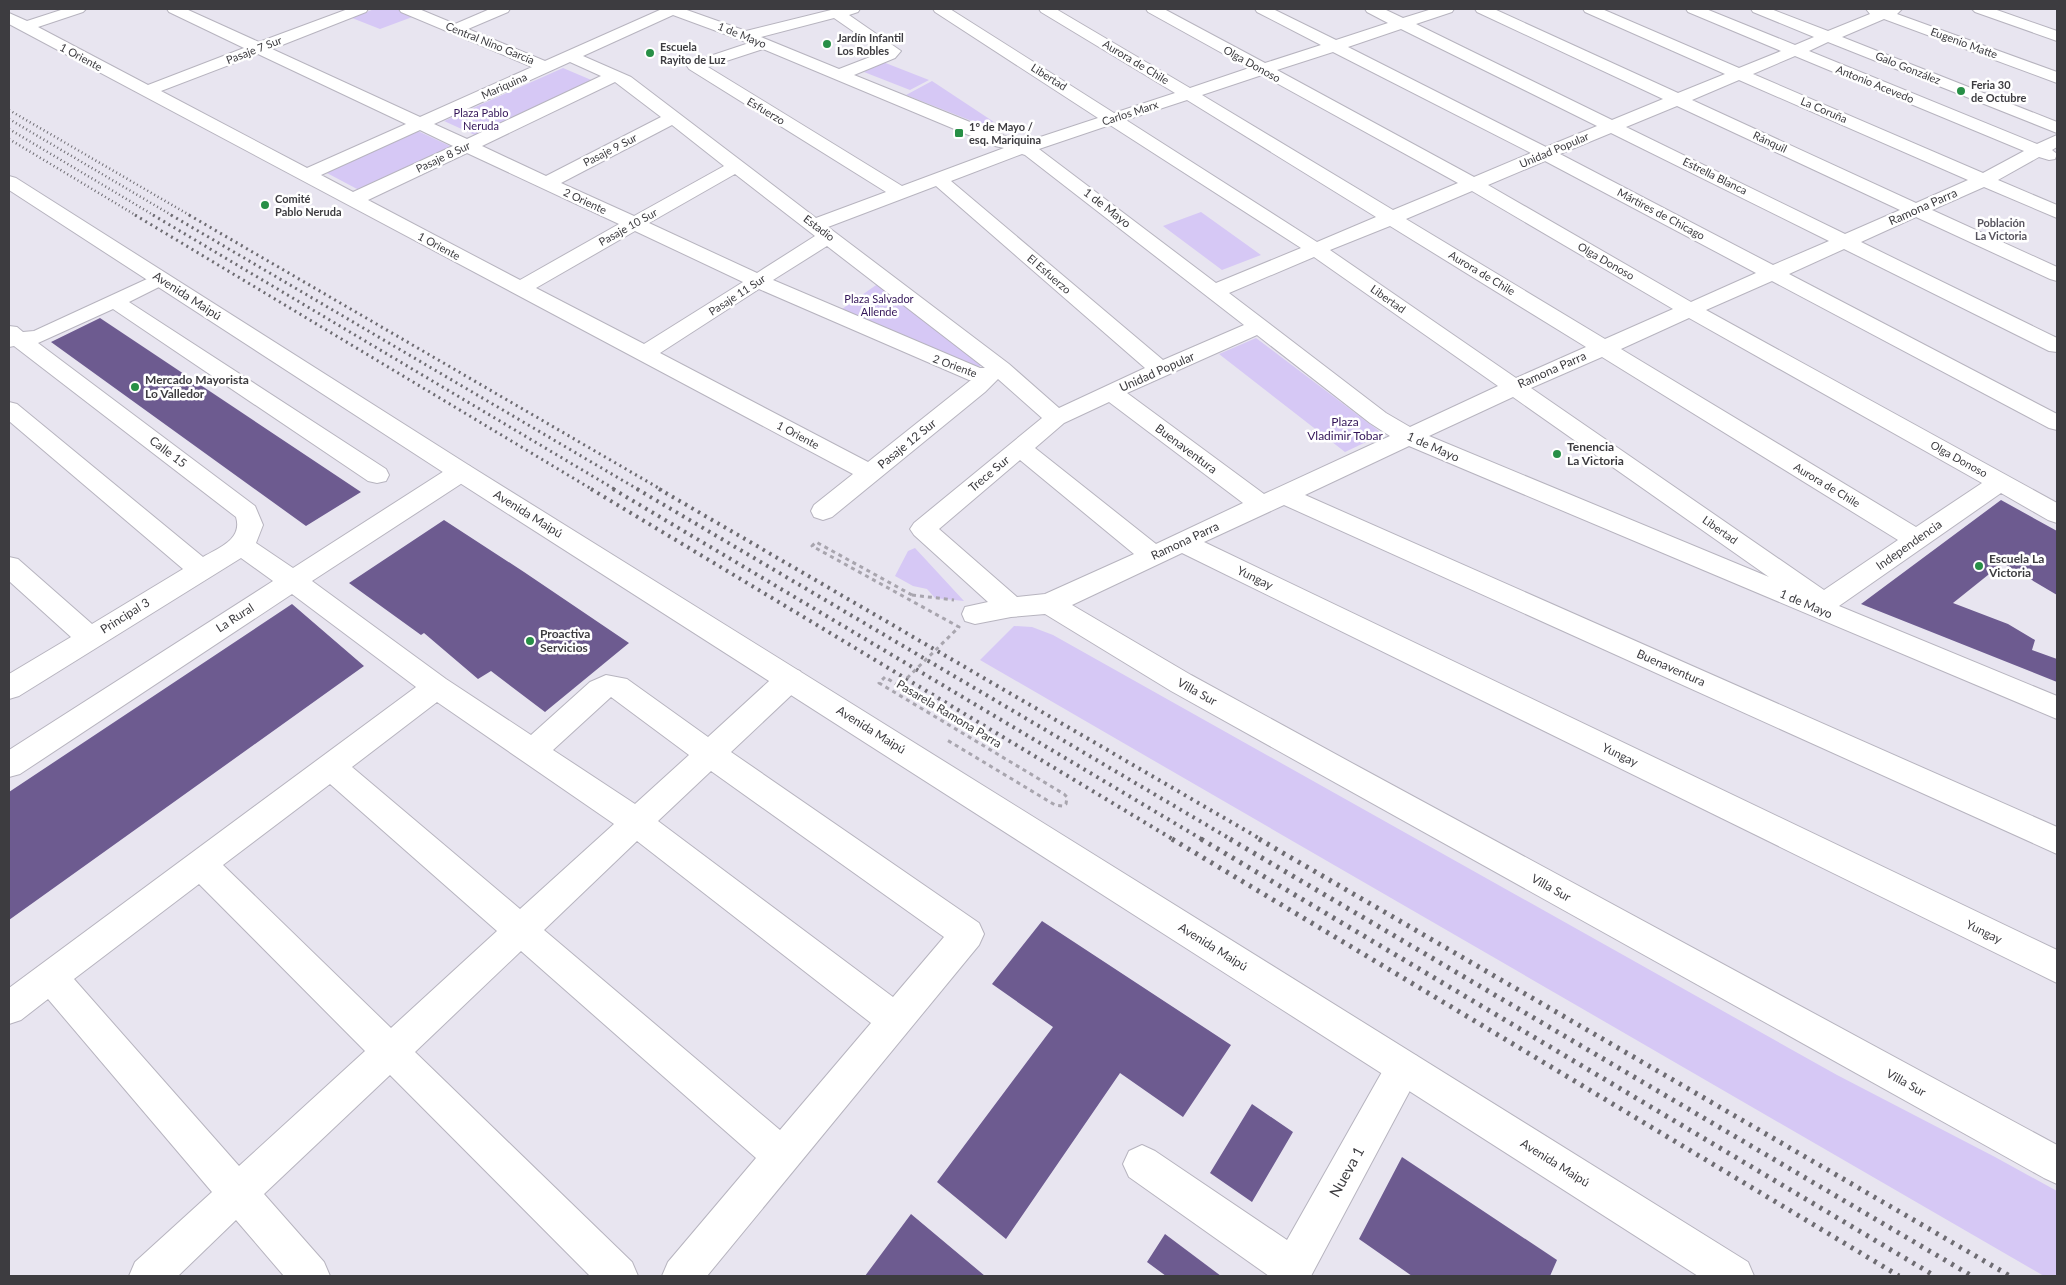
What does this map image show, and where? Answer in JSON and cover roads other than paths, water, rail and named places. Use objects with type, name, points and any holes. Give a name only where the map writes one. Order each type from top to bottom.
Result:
[{"type":"street","points":[[17,23],[78,9]]},
{"type":"street","name":"2 Oriente","points":[[174,9],[757,281],[972,374],[995,372]]},
{"type":"street","name":"Pasaje 7 Sur","points":[[146,91],[361,9]]},
{"type":"street","name":"Central Nino García","points":[[406,9],[546,66]]},
{"type":"street","points":[[455,29],[504,9]]},
{"type":"street","name":"1 de Mayo","points":[[672,9],[745,36],[1001,142],[1023,148],[1038,155],[1258,327],[1378,418],[1409,437],[1821,606],[2057,708]]},
{"type":"street","name":"Mariquina","points":[[306,175],[672,9]]},
{"type":"street","points":[[745,36],[853,9]]},
{"type":"street","name":"Libertad","points":[[940,9],[1114,118],[1315,249],[1515,387],[1821,606]]},
{"type":"street","name":"Aurora de Chile","points":[[1046,9],[1189,94],[1917,540]]},
{"type":"street","name":"Olga Donoso","points":[[1153,9],[1473,184],[1690,310],[2057,514]]},
{"type":"street","name":"Mártires de Chicago","points":[[1262,9],[1546,154],[2057,423]]},
{"type":"street","name":"Estrella Blanca","points":[[1372,9],[2057,346]]},
{"type":"street","name":"Carlos Marx","points":[[822,230],[900,193],[1023,148],[1447,9]]},
{"type":"street","name":"Ránquil","points":[[1482,9],[2057,275]]},
{"type":"street","name":"La Coruña","points":[[1590,9],[2057,212]]},
{"type":"street","name":"Antonio Acevedo","points":[[1692,9],[2048,155]]},
{"type":"street","name":"Galo González","points":[[1758,9],[2057,128]]},
{"type":"street","points":[[1980,9],[2057,36]]},
{"type":"street","name":"Unidad Popular","points":[[1213,292],[1828,37],[1884,10]]},
{"type":"street","name":"Eugenio Matte","points":[[1884,10],[2057,78]]},
{"type":"street","points":[[836,13],[893,51],[889,55],[839,75]]},
{"type":"street","name":"1 Oriente","points":[[17,23],[870,473]]},
{"type":"street","name":"Esfuerzo","points":[[763,44],[695,66],[900,193]]},
{"type":"street","name":"Estadio","points":[[570,56],[625,81],[822,230],[995,372],[1056,418]]},
{"type":"street","name":"Pasaje 8 Sur","points":[[352,200],[615,76]]},
{"type":"street","name":"Pasaje 9 Sur","points":[[546,183],[673,118]]},
{"type":"street","name":"Ramona Parra","points":[[1049,604],[1603,347],[1984,180],[2048,155],[2057,140]]},
{"type":"street","name":"Pasaje 10 Sur","points":[[520,288],[737,166]]},
{"type":"street","name":"El Esfuerzo","points":[[938,179],[1160,369]]},
{"type":"street","name":"Avenida Maipú","points":[[9,182],[461,472],[1734,1276]]},
{"type":"street","name":"Pasaje 11 Sur","points":[[644,354],[757,281],[822,230]]},
{"type":"street","points":[[11,337],[38,337],[114,301],[155,276]]},
{"type":"street","points":[[11,337],[26,329],[155,276]]},
{"type":"street","points":[[114,301],[377,474]]},
{"type":"street","name":"Unidad Popular","points":[[1056,418],[1160,369],[1258,327]]},
{"type":"street","name":"Calle 15","points":[[11,337],[246,512],[252,522],[251,532],[241,546]]},
{"type":"street","name":"Pasaje 12 Sur","points":[[823,511],[995,372]]},
{"type":"street","name":"Buenaventura","points":[[1110,392],[1273,500],[2057,841]]},
{"type":"street","points":[[9,409],[201,570]]},
{"type":"street","name":"Trece Sur","points":[[1011,607],[922,529],[1056,418]]},
{"type":"street","points":[[1020,448],[1154,556]]},
{"type":"street","name":"La Rural","points":[[9,765],[461,472]]},
{"type":"street","name":"Independencia","points":[[1821,606],[2000,482]]},
{"type":"street","name":"Yungay","points":[[1182,542],[2057,967]]},
{"type":"street","points":[[241,546],[293,581],[436,687],[636,822],[896,1020]]},
{"type":"street","name":"Principal 3","points":[[9,688],[241,546]]},
{"type":"street","points":[[9,566],[90,638]]},
{"type":"street","points":[[975,614],[1011,607],[1049,604]]},
{"type":"street","name":"Villa Sur","points":[[1049,604],[1181,683],[2057,1165]]},
{"type":"street","points":[[149,1276],[790,679]]},
{"type":"street","points":[[532,752],[606,686],[617,687],[967,934],[682,1276]]},
{"type":"street","points":[[9,1008],[436,687]]},
{"type":"street","points":[[330,766],[782,1156]]},
{"type":"street","points":[[200,864],[618,1276]]},
{"type":"street","points":[[50,977],[310,1276]]},
{"type":"street","name":"Nueva 1","points":[[1292,1272],[1404,1068]]},
{"type":"street","points":[[1142,1164],[1292,1272]]},
{"type":"railway","points":[[9,110],[191,216]]},
{"type":"railway","points":[[9,119],[173,216]]},
{"type":"railway","points":[[9,129],[155,216]]},
{"type":"railway","points":[[9,139],[137,216]]},
{"type":"railway","points":[[135,215],[593,490]]},
{"type":"railway","points":[[153,215],[616,490]]},
{"type":"railway","points":[[171,215],[639,490]]},
{"type":"railway","points":[[189,215],[662,490]]},
{"type":"railway","points":[[591,489],[1174,840]]},
{"type":"railway","points":[[613,489],[1203,840]]},
{"type":"railway","points":[[637,489],[1232,840]]},
{"type":"railway","points":[[659,489],[1262,840]]},
{"type":"railway","points":[[1172,839],[1899,1276]]},
{"type":"railway","points":[[1201,839],[1935,1276]]},
{"type":"railway","points":[[1230,839],[1972,1276]]},
{"type":"railway","points":[[1259,839],[2010,1276]]},
{"type":"place","name":"Jardín Infantil Los Robles","points":[[827,44]]},
{"type":"place","name":"Escuela Rayito de Luz","points":[[650,53]]},
{"type":"place","name":"Feria 30 de Octubre","points":[[1961,91]]},
{"type":"place","name":"1° de Mayo / esq. Mariquina","points":[[959,133]]},
{"type":"place","name":"Comité Pablo Neruda","points":[[265,205]]},
{"type":"place","name":"Mercado Mayorista Lo Valledor","points":[[135,387]]},
{"type":"place","name":"Tenencia La Victoria","points":[[1557,454]]},
{"type":"place","name":"Escuela La Victoria","points":[[1979,566]]},
{"type":"place","name":"Proactiva Servicios","points":[[530,641]]},
{"type":"district","name":"Población La Victoria","points":[[2001,229]]},
{"type":"park label","name":"Plaza Pablo Neruda","points":[[481,119]]},
{"type":"park label","name":"Plaza Salvador Allende","points":[[879,305]]},
{"type":"park label","name":"Plaza Vladimir Tobar","points":[[1345,429]]}]
